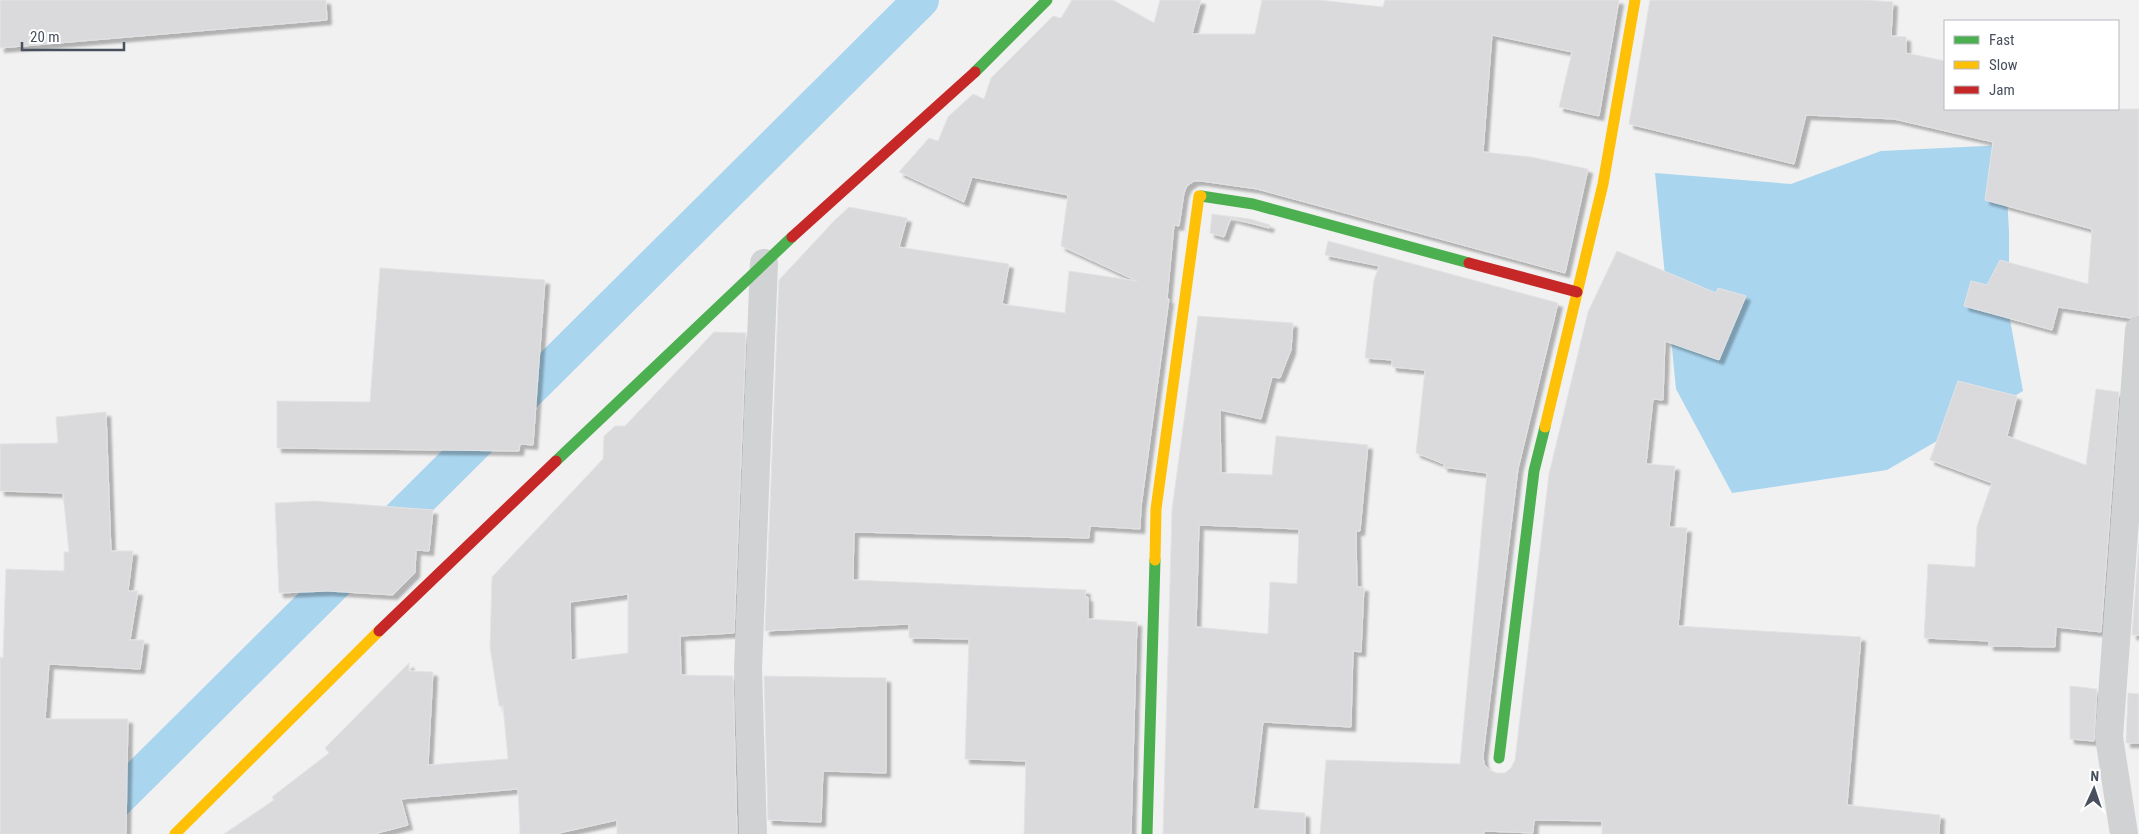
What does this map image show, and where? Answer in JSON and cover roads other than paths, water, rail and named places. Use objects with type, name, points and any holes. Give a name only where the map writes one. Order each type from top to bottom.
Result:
[{"type":"street","points":[[175,834],[426,585],[764,263],[977,70],[1047,0]]},
{"type":"street","points":[[1499,758],[1534,471],[1603,184],[1634,0]]},
{"type":"street","points":[[1147,834],[1156,509],[1199,196],[1253,204],[1577,292]]},
{"type":"street","points":[[753,834],[748,669],[764,263]]},
{"type":"street","points":[[2124,834],[2109,737],[2139,330]]},
{"type":"water","points":[[2004,145],[2009,231],[2009,314],[2023,391],[1887,470],[1732,493],[1676,389],[1655,173],[1791,184],[1881,151]]},
{"type":"waterway","points":[[86,834],[113,803],[921,0]]}]
